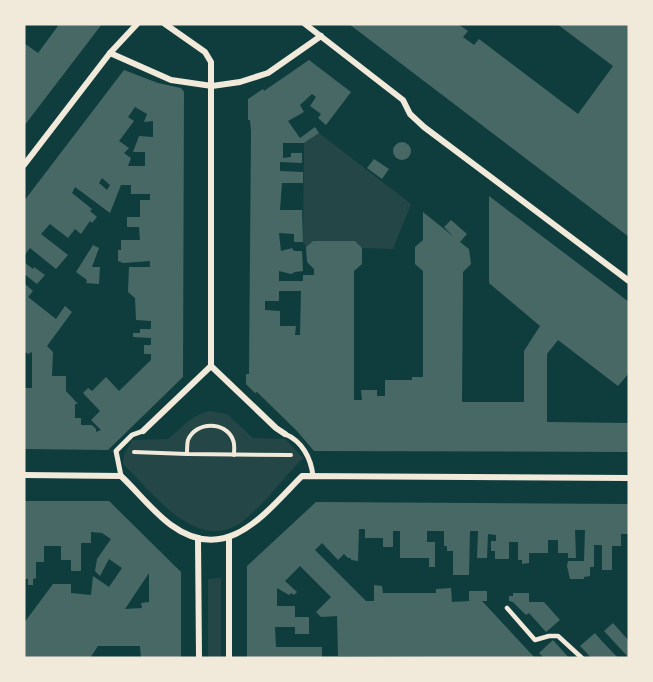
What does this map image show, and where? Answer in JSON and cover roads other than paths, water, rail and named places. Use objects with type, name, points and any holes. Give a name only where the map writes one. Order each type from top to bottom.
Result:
[{"type":"street","points":[[24,165],[110,53],[137,24]]},
{"type":"street","points":[[165,24],[205,52],[211,62],[211,366],[142,431],[132,435],[116,451],[121,476],[170,525],[198,538],[229,538],[244,532],[302,476],[629,478]]},
{"type":"street","points":[[306,24],[403,100],[410,114],[424,127],[629,281]]},
{"type":"street","points":[[110,53],[171,80],[212,86],[240,82],[268,73],[321,36]]},
{"type":"street","points":[[211,366],[276,428],[293,437],[311,461],[313,476]]},
{"type":"street","points":[[24,475],[121,476]]},
{"type":"street","points":[[198,538],[199,658]]},
{"type":"street","points":[[229,538],[229,658]]},
{"type":"lane","points":[[507,608],[535,640],[558,636],[582,658]]}]
